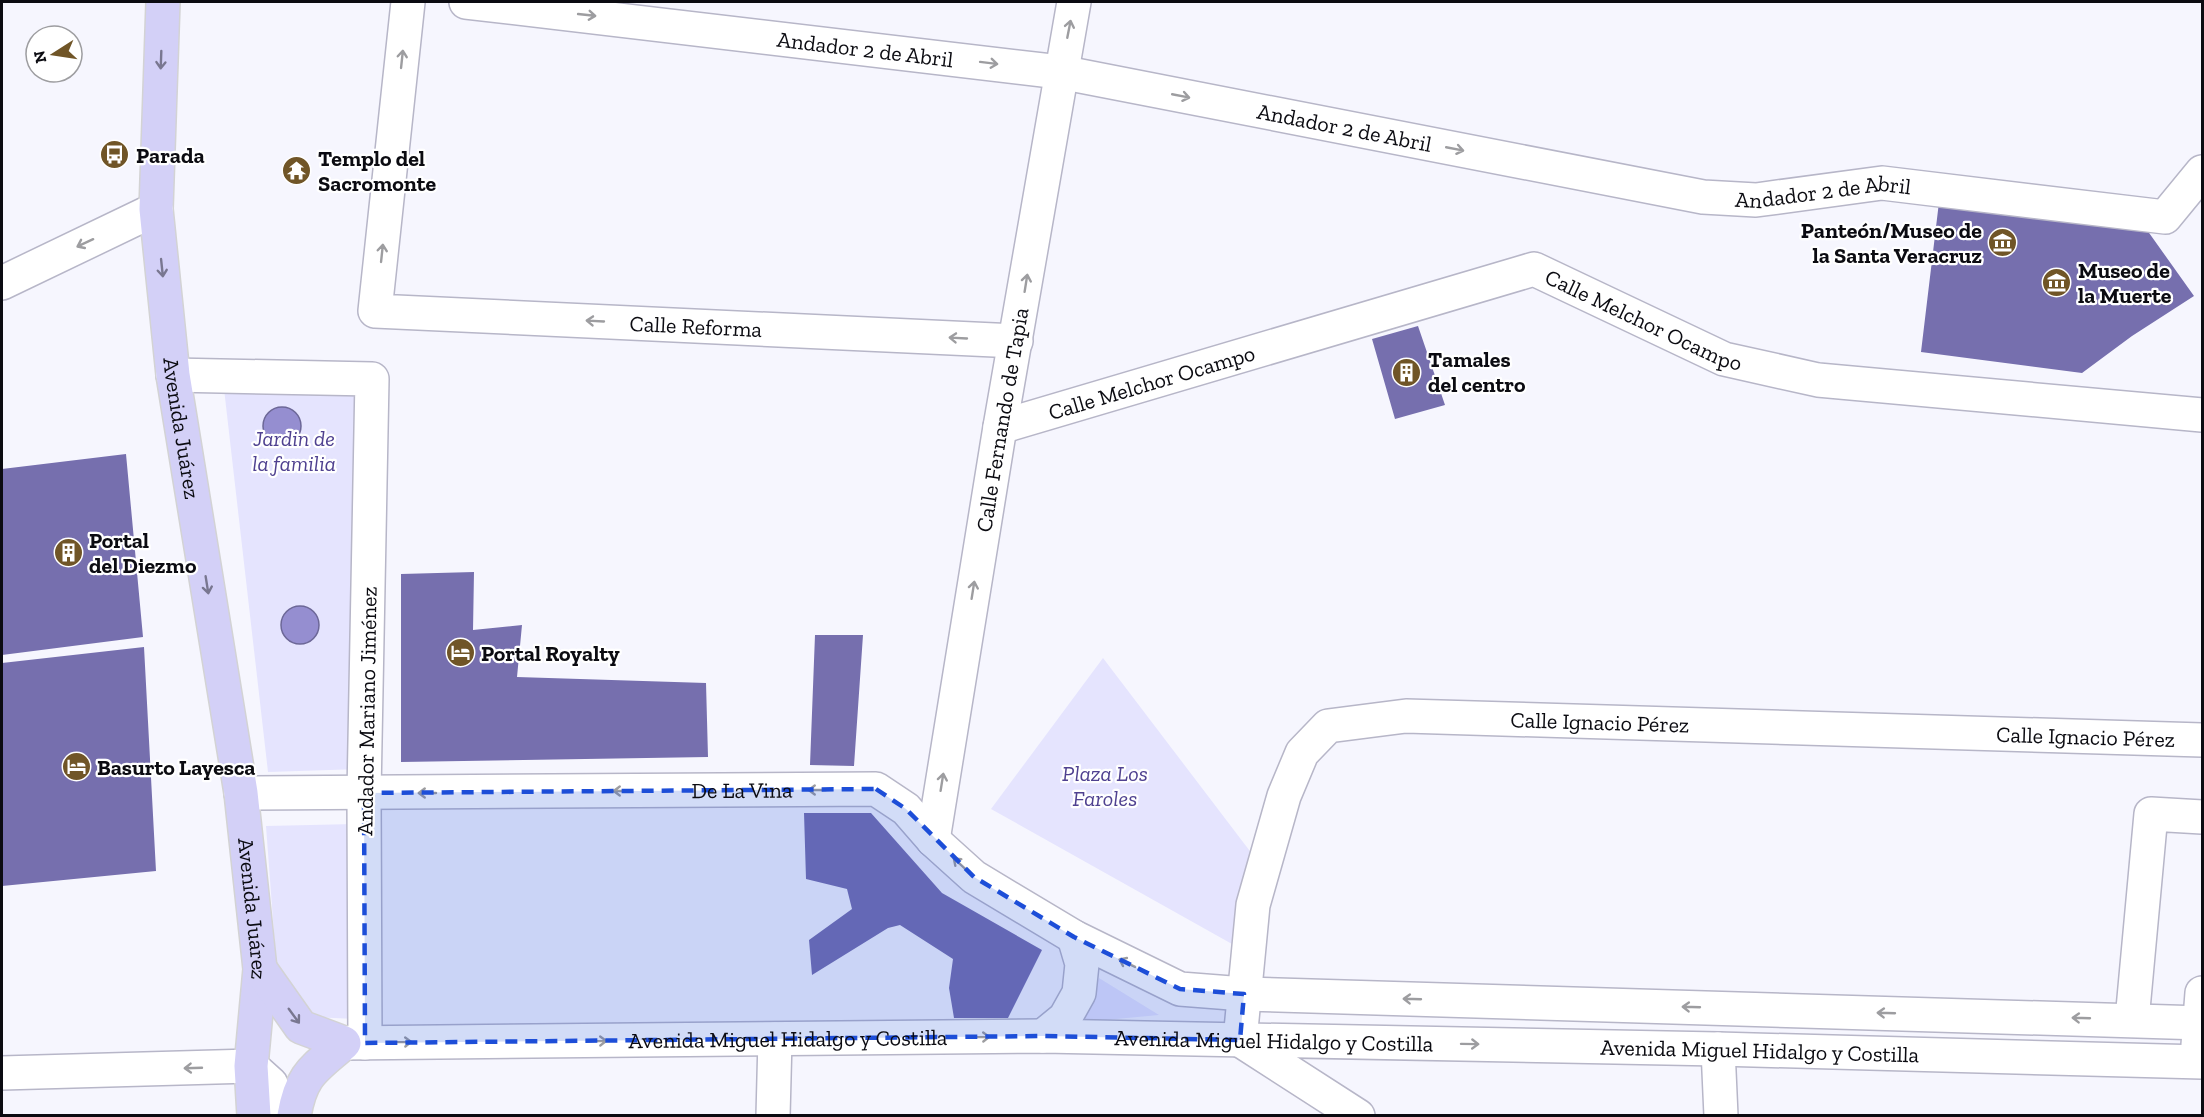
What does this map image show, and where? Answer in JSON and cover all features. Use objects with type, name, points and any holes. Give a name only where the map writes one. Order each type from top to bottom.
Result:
[{"type":"main road","name":"Avenida Juárez","points":[[163,2],[156,209],[173,375],[241,793],[260,969],[251,1066],[254,1116]]},
{"type":"main road","points":[[260,969],[301,1027],[355,1043]]},
{"type":"main road","points":[[294,1116],[297,1098],[306,1076],[355,1043]]},
{"type":"street","name":"Calle Reforma","points":[[408,2],[375,311],[1016,341]]},
{"type":"street","name":"Andador 2 de Abril","points":[[466,2],[1060,72],[1704,198],[1756,200],[1882,183],[2165,217],[2202,172]]},
{"type":"street","name":"Calle Fernando de Tapia","points":[[933,840],[1000,427],[1074,2]]},
{"type":"street","points":[[2,283],[156,209]]},
{"type":"street","name":"Calle Melchor Ocampo","points":[[1000,427],[1534,268],[1724,359],[1808,378],[2202,415]]},
{"type":"street","name":"Andador Mariano Jiménez","points":[[173,375],[372,379],[364,793],[355,1043]]},
{"type":"street","name":"Calle Ignacio Pérez","points":[[1240,1040],[1253,905],[1284,796],[1302,753],[1328,726],[1406,716],[2202,741]]},
{"type":"street","name":"De La Vina","points":[[241,793],[876,789],[906,809],[933,840],[974,877],[1074,937],[1180,989]]},
{"type":"street","points":[[2132,1020],[2151,814],[2202,818]]},
{"type":"street","points":[[1043,1036],[1065,1018],[1079,993],[1082,964],[1074,937]]},
{"type":"street","name":"Avenida Miguel Hidalgo y Costilla","points":[[1180,989],[1244,994],[2132,1020],[2202,1013]]},
{"type":"street","points":[[2200,1062],[2202,1013]]},
{"type":"street","name":"Avenida Miguel Hidalgo y Costilla","points":[[355,1043],[1043,1036],[1718,1049],[2200,1062]]},
{"type":"street","points":[[772,1116],[775,1039]]},
{"type":"street","points":[[1240,1040],[1358,1116]]},
{"type":"street","points":[[1718,1049],[1721,1116]]},
{"type":"street","points":[[2,1073],[251,1066],[271,1084],[282,1116]]},
{"type":"highlighted area","points":[[876,789],[906,809],[974,877],[1074,937],[1180,989],[1244,994],[1240,1040],[1043,1036],[365,1043],[364,793]]},
{"type":"green space","name":"Jardin de la familia","points":[[223,380],[357,385],[360,769],[268,772]]},
{"type":"green space","name":"Plaza Los Faroles","points":[[1103,658],[1262,867],[1232,944],[991,809]]},
{"type":"green space","points":[[355,824],[356,1019],[311,1017],[277,974],[266,826]]},
{"type":"green space","points":[[1099,978],[1159,1015],[1084,1022]]},
{"type":"shaded area","points":[[282,407],[296,412],[301,426],[296,440],[282,445],[268,440],[263,426],[268,412]]},
{"type":"shaded area","points":[[300,606],[314,611],[319,625],[314,639],[300,644],[286,639],[281,625],[286,611]]},
{"type":"building","name":"Museo de la Muerte","points":[[1939,202],[2147,230],[2194,296],[2132,336],[2082,373],[1921,352]]},
{"type":"building","name":"Tamales del centro","points":[[1418,326],[1445,405],[1395,419],[1372,339]]},
{"type":"building","name":"Portal del Diezmo","points":[[126,454],[143,637],[2,655],[2,469]]},
{"type":"building","name":"Portal Royalty","points":[[474,572],[473,630],[522,625],[517,677],[706,683],[708,757],[401,762],[401,574]]},
{"type":"building","points":[[815,635],[863,635],[854,766],[810,765]]},
{"type":"building","name":"Basurto Layesca","points":[[144,647],[156,871],[2,886],[2,663]]},
{"type":"building","points":[[804,813],[871,813],[942,893],[1042,950],[1008,1018],[954,1018],[949,988],[953,959],[900,925],[888,928],[812,975],[809,940],[852,909],[847,889],[806,879]]},
{"type":"place","name":"Parada","points":[[115,155]]},
{"type":"place","name":"Templo del Sacromonte","points":[[297,171]]},
{"type":"place","name":"Panteón/Museo de la Santa Veracruz","points":[[2003,243]]},
{"type":"place","name":"Museo de la Muerte","points":[[2057,283]]},
{"type":"place","name":"Tamales del centro","points":[[1407,372]]},
{"type":"place","name":"Portal del Diezmo","points":[[68,553]]},
{"type":"place","name":"Portal Royalty","points":[[460,653]]},
{"type":"place","name":"Basurto Layesca","points":[[76,767]]}]
